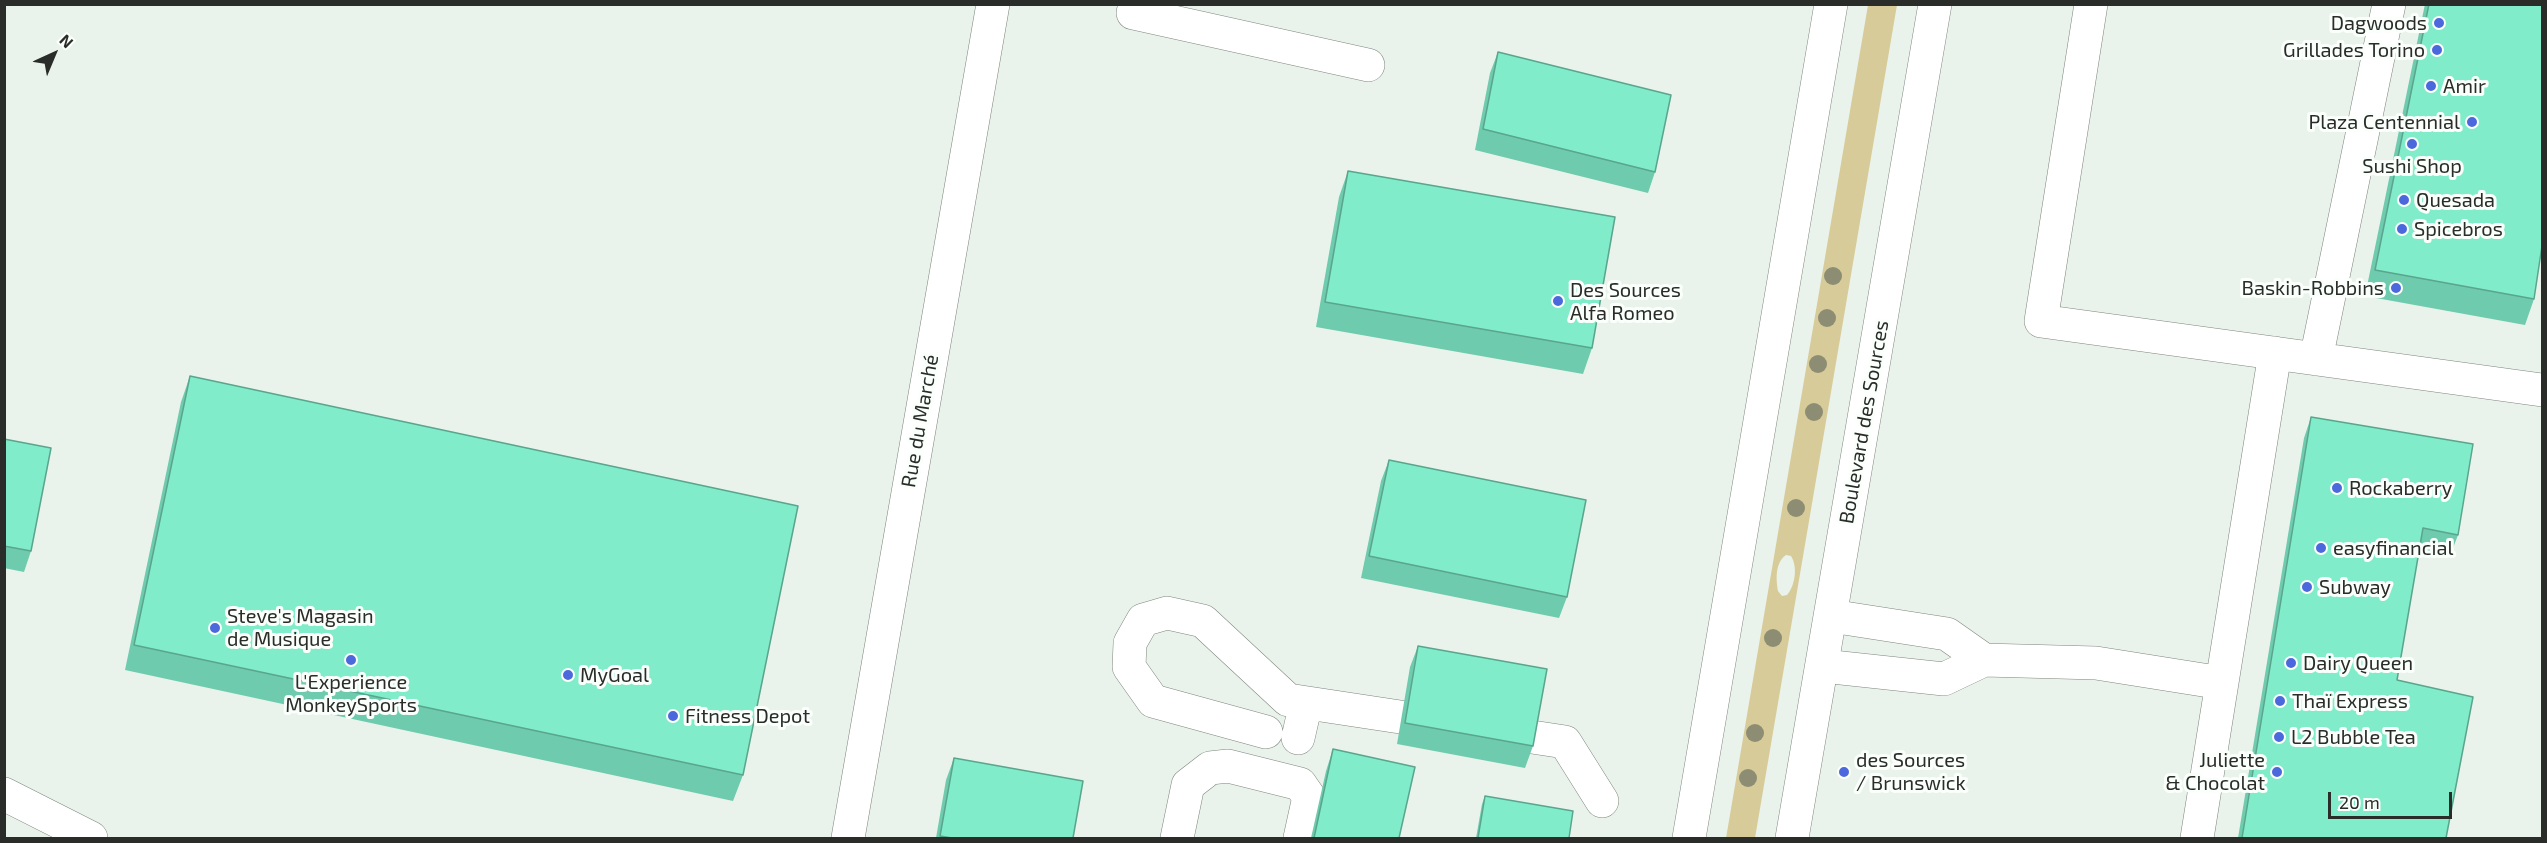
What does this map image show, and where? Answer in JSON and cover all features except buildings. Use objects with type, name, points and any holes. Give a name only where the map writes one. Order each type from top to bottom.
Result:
[{"type":"main road","name":"Rue du Marché","points":[[848,838],[993,4]]},
{"type":"main road","points":[[1135,4],[1133,13],[1368,65]]},
{"type":"main road","points":[[1689,838],[1831,4]]},
{"type":"main road","name":"Boulevard des Sources","points":[[1792,838],[1935,4]]},
{"type":"main road","points":[[2091,4],[2041,321],[2542,390]]},
{"type":"main road","points":[[2316,358],[2389,4]]},
{"type":"main road","points":[[2197,838],[2275,353]]},
{"type":"main road","points":[[1266,732],[1154,700],[1129,667],[1130,643],[1143,620],[1167,613],[1203,621],[1288,700],[1565,742],[1602,801]]},
{"type":"main road","points":[[1831,616],[1947,634],[1984,660]]},
{"type":"main road","points":[[1823,666],[1944,679],[1984,660],[2096,663],[2222,683]]},
{"type":"main road","points":[[1298,738],[1306,703]]},
{"type":"main road","points":[[1177,838],[1188,785],[1210,768],[1228,766],[1300,784],[1308,797],[1300,838]]},
{"type":"main road","points":[[4,794],[91,838]]},
{"type":"shaded area","points":[[1868,5],[1897,5],[1755,838],[1726,838]],"holes":[[[1786,555],[1791,556],[1795,571],[1794,582],[1787,595],[1782,596],[1777,586],[1778,567],[1782,558]]]},
{"type":"place","name":"Dagwoods","points":[[2439,23]]},
{"type":"place","name":"Grillades Torino","points":[[2437,50]]},
{"type":"place","name":"Amir","points":[[2431,86]]},
{"type":"place","name":"Plaza Centennial","points":[[2472,122]]},
{"type":"place","name":"Sushi Shop","points":[[2412,144]]},
{"type":"place","name":"Quesada","points":[[2404,200]]},
{"type":"place","name":"Spicebros","points":[[2402,229]]},
{"type":"place","name":"Baskin-Robbins","points":[[2396,288]]},
{"type":"place","name":"Des Sources Alfa Romeo","points":[[1558,301]]},
{"type":"place","name":"Rockaberry","points":[[2337,488]]},
{"type":"place","name":"easyfinancial","points":[[2321,548]]},
{"type":"place","name":"Subway","points":[[2307,587]]},
{"type":"place","name":"Steve's Magasin de Musique","points":[[215,628]]},
{"type":"place","name":"L'Experience MonkeySports","points":[[351,660]]},
{"type":"place","name":"Dairy Queen","points":[[2291,663]]},
{"type":"place","name":"MyGoal","points":[[568,675]]},
{"type":"place","name":"Thaï Express","points":[[2280,701]]},
{"type":"place","name":"Fitness Depot","points":[[673,716]]},
{"type":"place","name":"L2 Bubble Tea","points":[[2279,737]]},
{"type":"place","name":"des Sources / Brunswick","points":[[1844,772]]},
{"type":"place","name":"Juliette & Chocolat","points":[[2277,772]]}]
